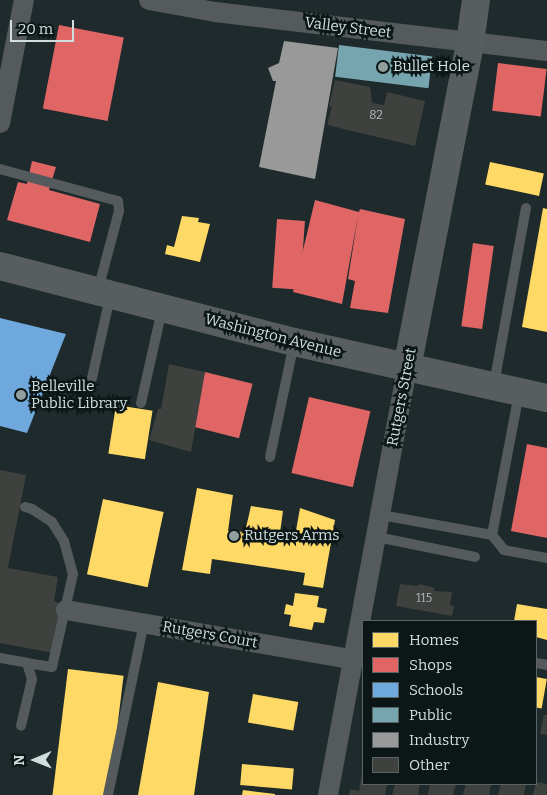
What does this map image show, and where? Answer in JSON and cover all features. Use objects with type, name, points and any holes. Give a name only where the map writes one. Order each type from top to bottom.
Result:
[{"type":"main road","name":"Rutgers Street","points":[[407,368],[470,43],[476,0]]},
{"type":"main road","name":"Washington Avenue","points":[[0,266],[294,342],[494,388],[547,398]]},
{"type":"street","points":[[0,123],[24,0]]},
{"type":"street","name":"Valley Street","points":[[149,0],[215,12],[547,51]]},
{"type":"street","name":"Rutgers Street","points":[[363,620],[407,368]]},
{"type":"street","name":"Rutgers Court","points":[[66,610],[354,660]]},
{"type":"street","name":"Rutgers Street","points":[[328,795],[361,632]]},
{"type":"lane","points":[[0,169],[118,201],[119,211],[104,294],[92,378]]},
{"type":"lane","points":[[494,388],[526,208]]},
{"type":"lane","points":[[141,404],[162,309]]},
{"type":"lane","points":[[270,458],[294,342]]},
{"type":"lane","points":[[492,535],[520,393]]},
{"type":"lane","points":[[0,658],[52,668],[66,610],[72,574],[64,541],[52,522],[26,507]]},
{"type":"lane","points":[[380,515],[492,535],[504,550],[547,558]]},
{"type":"lane","points":[[377,537],[475,557]]},
{"type":"lane","points":[[108,795],[144,623]]},
{"type":"lane","points":[[22,726],[32,679],[28,663]]},
{"type":"building: Homes","points":[[490,162],[544,173],[539,196],[485,184]]},
{"type":"building: Homes","points":[[543,208],[547,209],[547,332],[522,327]]},
{"type":"building: Homes","points":[[182,216],[199,218],[198,222],[210,224],[200,262],[165,254],[167,245],[174,247]]},
{"type":"building: Homes","points":[[116,405],[153,411],[145,459],[108,453]]},
{"type":"building: Homes","name":"Rutgers Arms","points":[[197,488],[233,495],[228,531],[245,532],[251,506],[283,511],[279,540],[294,542],[300,508],[335,520],[323,588],[303,585],[305,573],[212,559],[210,574],[182,570]]},
{"type":"building: Homes","points":[[103,499],[164,512],[148,587],[87,574]]},
{"type":"building: Homes","points":[[295,593],[319,596],[317,607],[327,609],[324,623],[314,622],[312,630],[289,626],[291,615],[284,614],[286,604],[293,606]]},
{"type":"building: Homes","points":[[517,604],[547,609],[547,640],[537,637],[537,620],[514,620]]},
{"type":"building: Homes","points":[[68,669],[124,676],[109,795],[53,795]]},
{"type":"building: Homes","points":[[537,677],[547,679],[542,708],[537,708]]},
{"type":"building: Homes","points":[[158,682],[209,692],[194,795],[138,795]]},
{"type":"building: Homes","points":[[253,694],[298,702],[293,731],[248,723]]},
{"type":"building: Homes","points":[[242,764],[294,769],[292,789],[240,785]]},
{"type":"building: Homes","points":[[243,790],[275,794],[275,795],[242,795]]},
{"type":"building: Shops","points":[[59,25],[124,38],[108,121],[43,108]]},
{"type":"building: Shops","points":[[498,63],[547,69],[541,117],[492,111]]},
{"type":"building: Shops","points":[[32,161],[56,167],[49,190],[100,204],[90,242],[7,220],[18,182],[27,184]]},
{"type":"building: Shops","points":[[315,200],[359,212],[360,209],[405,219],[388,313],[350,308],[355,281],[348,279],[358,216],[342,304],[293,292]]},
{"type":"building: Shops","points":[[277,219],[305,221],[300,290],[272,288]]},
{"type":"building: Shops","points":[[473,243],[494,246],[482,329],[461,326]]},
{"type":"building: Shops","points":[[205,372],[253,384],[239,438],[191,426]]},
{"type":"building: Shops","points":[[309,397],[370,411],[353,487],[291,473]]},
{"type":"building: Shops","points":[[527,444],[547,448],[547,538],[511,531]]},
{"type":"building: Schools","name":"Belleville Public Library","points":[[0,318],[66,334],[27,433],[0,426]]},
{"type":"building: Public","name":"Bullet Hole","points":[[339,45],[432,56],[428,88],[335,77]]},
{"type":"building: Industry","points":[[284,41],[338,48],[315,179],[259,167],[276,81],[273,81],[268,68],[279,63]]},
{"type":"building: Other","points":[[335,80],[370,87],[372,103],[384,105],[387,92],[425,101],[415,146],[327,125],[332,107],[329,106]]},
{"type":"building: Other","points":[[169,364],[205,372],[191,452],[149,440],[158,409],[161,409]]},
{"type":"building: Other","points":[[0,470],[26,475],[8,568],[58,577],[54,601],[63,605],[54,653],[0,643]]},
{"type":"building: Other","points":[[400,584],[418,586],[419,584],[435,588],[434,591],[452,592],[450,605],[454,606],[452,616],[396,606]]},
{"type":"building: Other","points":[[544,715],[547,715],[547,735],[540,734]]},
{"type":"building: Other","points":[[362,772],[362,785],[387,785],[385,795],[349,795],[350,789],[359,791]]},
{"type":"building: Other","points":[[537,782],[547,784],[547,795],[533,795]]},
{"type":"building: Other","points":[[395,785],[420,785],[418,795],[392,795]]},
{"type":"building: Other","points":[[430,785],[456,785],[453,795],[428,795]]},
{"type":"building: Other","points":[[466,785],[491,785],[489,795],[463,795]]},
{"type":"building: Other","points":[[501,785],[526,785],[524,795],[498,795]]},
{"type":"place","name":"Bullet Hole","points":[[383,67]]},
{"type":"place","name":"Belleville Public Library","points":[[21,395]]},
{"type":"place","name":"Rutgers Arms","points":[[234,536]]}]
